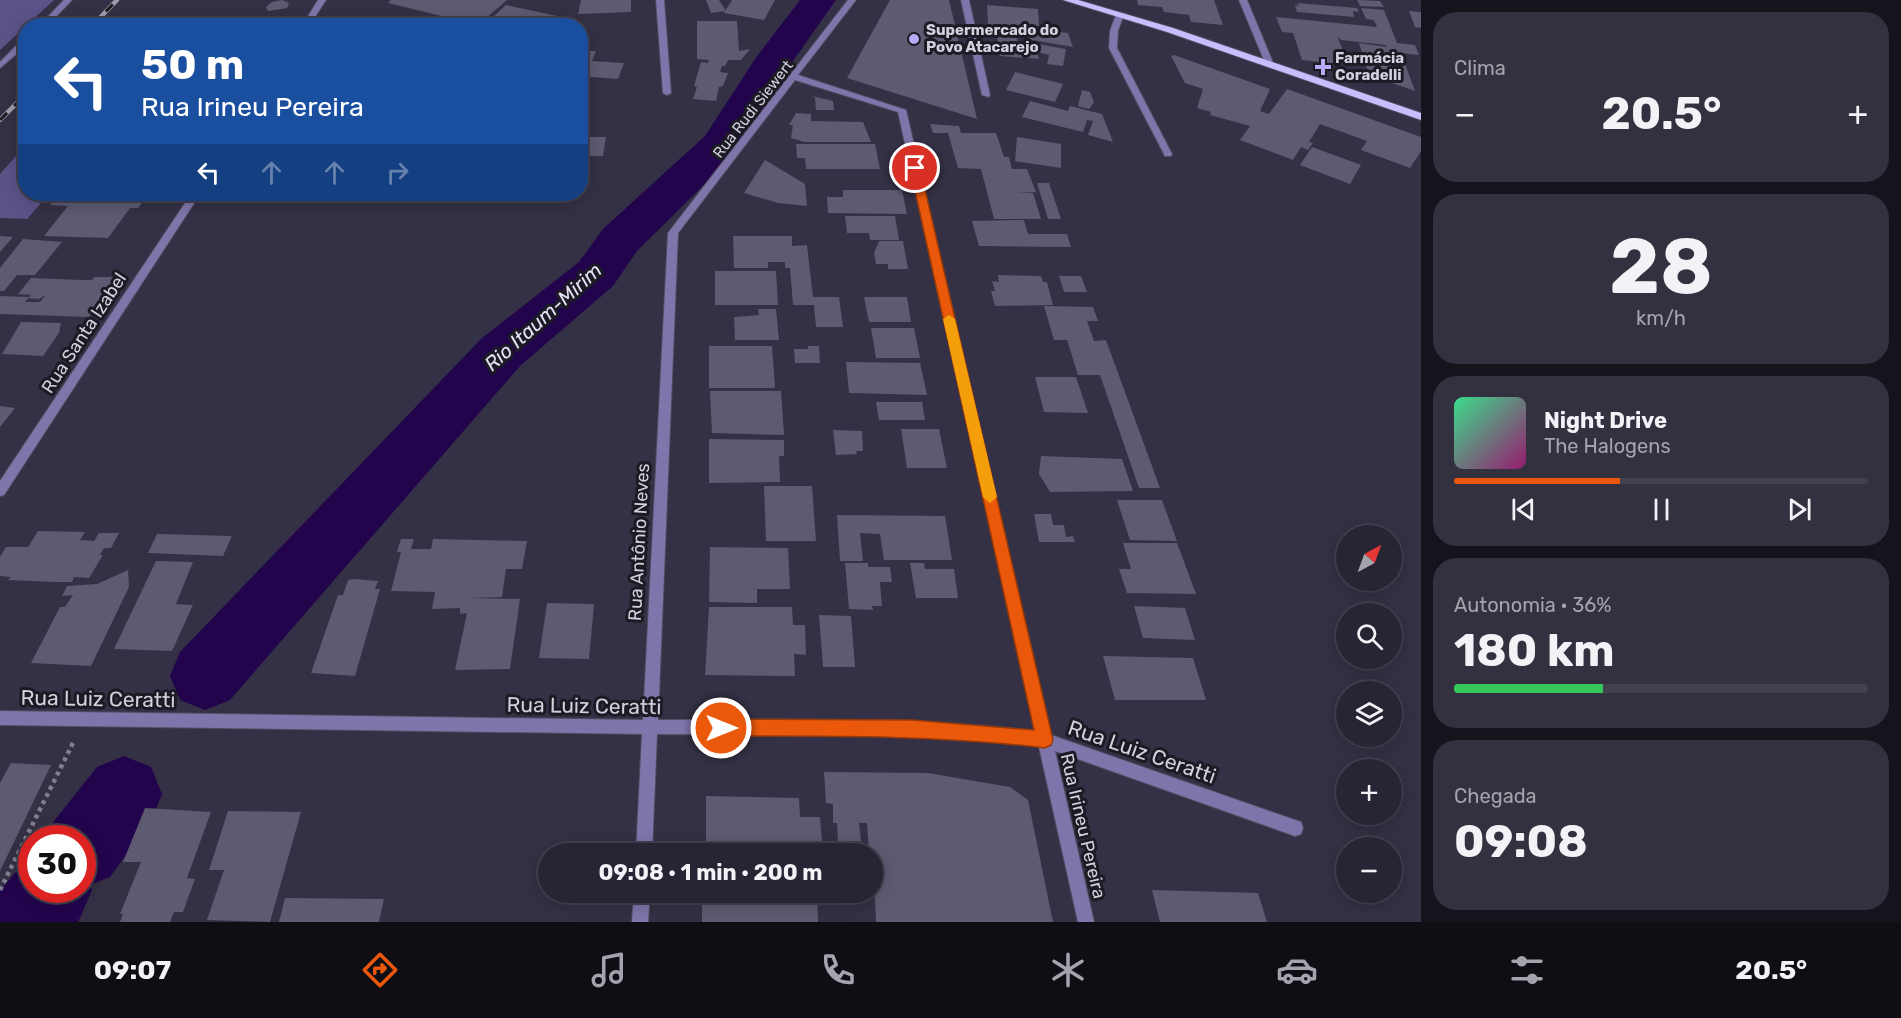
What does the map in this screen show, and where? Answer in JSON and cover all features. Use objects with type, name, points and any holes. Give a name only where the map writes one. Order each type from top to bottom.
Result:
[{"type":"main road","points":[[1068,0],[1120,14],[1421,117]]},
{"type":"street","points":[[50,18],[68,0]]},
{"type":"street","points":[[310,18],[322,0]]},
{"type":"street","points":[[660,0],[667,93]]},
{"type":"street","name":"Rua Rudi Siewert","points":[[674,233],[852,0]]},
{"type":"street","points":[[965,0],[986,95]]},
{"type":"street","points":[[1243,0],[1270,65]]},
{"type":"street","points":[[1120,14],[1114,31],[1113,48],[1168,154]]},
{"type":"street","points":[[0,66],[18,49]]},
{"type":"street","name":"Rua Irineu Pereira","points":[[795,76],[902,110],[1086,922]]},
{"type":"street","name":"Rua Santa Izabel","points":[[0,491],[190,201]]},
{"type":"street","name":"Rua Antônio Neves","points":[[645,843],[674,233]]},
{"type":"street","name":"Rua Luiz Ceratti","points":[[0,718],[650,728],[912,728],[979,732],[1045,740],[1295,828]]},
{"type":"street","points":[[640,922],[641,903]]},
{"type":"path","points":[[0,890],[84,721]]},
{"type":"shaded area","points":[[0,0],[54,0],[35,18],[18,18],[18,33],[0,50]]},
{"type":"shaded area","points":[[18,154],[18,201],[43,201],[27,219],[0,218],[0,174]]},
{"type":"building","points":[[282,0],[289,3],[287,8],[268,11],[266,7],[272,2]]},
{"type":"building","points":[[391,0],[507,0],[486,18],[449,18],[388,3]]},
{"type":"building","points":[[581,0],[631,0],[631,12],[578,14]]},
{"type":"building","points":[[706,0],[719,0],[726,11],[711,13]]},
{"type":"building","points":[[732,0],[775,0],[764,20],[724,13]]},
{"type":"building","name":"Supermercado do Povo Atacarejo","points":[[890,0],[949,0],[977,119],[847,78]]},
{"type":"building","points":[[1137,0],[1214,0],[1223,25],[1191,22],[1189,15],[1164,12],[1162,7],[1138,5]]},
{"type":"building","points":[[1357,0],[1380,1],[1384,7],[1360,6]]},
{"type":"building","points":[[1297,3],[1357,8],[1359,12],[1353,11],[1354,17],[1297,12],[1295,5],[1299,6]]},
{"type":"building","points":[[506,5],[567,18],[492,18]]},
{"type":"building","points":[[987,5],[1038,9],[1039,26],[1032,26],[1032,28],[1068,33],[1073,47],[1026,39],[1028,28],[988,26]]},
{"type":"building","points":[[1361,8],[1384,10],[1397,43],[1415,45],[1419,55],[1401,53],[1415,91],[1369,75],[1359,43],[1387,47],[1386,45],[1341,40],[1337,36],[1349,65],[1302,60],[1293,33],[1282,32],[1276,17],[1377,27],[1374,20],[1366,19]]},
{"type":"building","points":[[1409,11],[1421,12],[1421,28],[1415,27]]},
{"type":"building","points":[[697,21],[737,21],[739,51],[750,49],[741,60],[728,60],[725,66],[722,66],[720,72],[728,73],[723,86],[719,87],[716,101],[693,99],[701,62],[708,63],[709,60],[697,59]]},
{"type":"building","points":[[997,37],[1017,38],[1018,45],[1036,46],[1037,49],[1038,44],[1066,49],[1063,66],[1047,64],[1049,55],[1037,52],[1039,59],[1000,56]]},
{"type":"building","points":[[588,51],[596,51],[592,61],[624,63],[618,79],[588,77]]},
{"type":"building","points":[[1174,55],[1270,89],[1260,111],[1269,114],[1287,89],[1421,137],[1421,151],[1410,168],[1361,150],[1367,141],[1320,124],[1309,142],[1313,143],[1308,150],[1301,147],[1293,160],[1240,140],[1250,126],[1210,115],[1211,112],[1197,108],[1203,89],[1185,83],[1171,56]]},
{"type":"building","points":[[1015,72],[1063,84],[1055,102],[1006,90]]},
{"type":"building","points":[[1082,90],[1090,92],[1094,102],[1089,109],[1078,106]]},
{"type":"building","points":[[812,96],[833,101],[834,110],[816,110],[815,98]]},
{"type":"building","points":[[1030,101],[1068,111],[1070,106],[1102,114],[1113,142],[1088,135],[1093,121],[1087,120],[1083,132],[1022,117]]},
{"type":"building","points":[[796,113],[811,114],[811,121],[863,122],[871,142],[804,142],[791,138],[793,125],[789,125]]},
{"type":"building","points":[[930,124],[959,126],[961,133],[996,133],[1004,157],[1009,157],[1012,169],[1027,169],[1036,192],[1017,193],[1033,193],[1041,219],[994,219],[981,169],[958,168],[948,133],[933,133]]},
{"type":"building","points":[[588,137],[606,137],[603,156],[588,156]]},
{"type":"building","points":[[1017,137],[1061,144],[1061,168],[1015,161]]},
{"type":"building","points":[[796,144],[875,144],[880,169],[806,169],[805,158],[797,158]]},
{"type":"building","points":[[1312,147],[1361,165],[1350,184],[1300,165]]},
{"type":"building","points":[[765,160],[805,184],[807,206],[778,203],[744,193]]},
{"type":"building","points":[[1037,183],[1049,183],[1061,219],[1048,219]]},
{"type":"building","points":[[843,190],[902,190],[907,214],[828,213],[827,197],[843,197]]},
{"type":"building","points":[[53,201],[144,201],[138,208],[130,208],[108,238],[44,236],[68,206],[50,205]]},
{"type":"building","points":[[845,216],[895,216],[899,240],[870,240],[869,233],[847,233]]},
{"type":"building","points":[[1024,220],[1028,234],[1067,234],[1071,247],[979,246],[972,221]]},
{"type":"building","points":[[0,236],[13,237],[0,252]]},
{"type":"building","points":[[733,236],[792,236],[792,246],[807,245],[813,297],[839,297],[843,327],[816,327],[814,305],[793,305],[790,268],[785,268],[785,262],[768,262],[768,268],[734,268]]},
{"type":"building","points":[[23,239],[62,242],[35,275],[17,275],[4,291],[0,291],[0,268]]},
{"type":"building","points":[[879,241],[903,241],[908,269],[888,269],[888,264],[876,264],[874,253]]},
{"type":"building","points":[[715,271],[776,271],[778,305],[715,305]]},
{"type":"building","points":[[998,275],[1041,276],[1043,282],[1047,282],[1053,305],[995,306],[991,291],[995,291],[992,281],[999,282]]},
{"type":"building","points":[[1059,276],[1081,276],[1087,292],[1064,292]]},
{"type":"building","points":[[94,277],[116,277],[89,317],[0,314],[0,296],[29,297],[31,295],[18,294],[31,278],[92,280]],"holes":[[[46,295],[40,302],[25,302],[28,298],[39,299]]]},
{"type":"building","points":[[864,297],[907,297],[911,322],[869,322]]},
{"type":"building","points":[[1044,306],[1093,307],[1098,321],[1087,321],[1094,341],[1106,340],[1160,488],[1139,488],[1100,375],[1078,375],[1067,340],[1054,340]]},
{"type":"building","points":[[758,309],[776,309],[779,340],[735,340],[734,317],[759,315]]},
{"type":"building","points":[[21,322],[61,323],[59,333],[43,356],[2,354]]},
{"type":"building","points":[[871,328],[914,328],[920,358],[876,358]]},
{"type":"building","points":[[709,346],[772,346],[775,388],[709,388]]},
{"type":"building","points":[[808,346],[819,346],[820,363],[795,363],[794,349],[808,349]]},
{"type":"building","points":[[846,362],[920,363],[927,395],[849,393]]},
{"type":"building","points":[[1035,377],[1076,377],[1088,413],[1044,412]]},
{"type":"building","points":[[710,391],[781,391],[784,435],[712,433]]},
{"type":"building","points":[[876,402],[922,402],[925,420],[879,420]]},
{"type":"building","points":[[0,406],[15,408],[0,427]]},
{"type":"building","points":[[901,429],[939,429],[947,468],[907,468]]},
{"type":"building","points":[[833,430],[862,431],[863,451],[856,451],[857,454],[836,455]]},
{"type":"building","points":[[709,439],[784,440],[784,456],[779,456],[780,482],[709,483]]},
{"type":"building","points":[[1041,456],[1122,459],[1133,491],[1050,492],[1039,474]]},
{"type":"building","points":[[764,486],[812,486],[816,541],[766,541]]},
{"type":"building","points":[[1117,500],[1162,500],[1177,541],[1130,540]]},
{"type":"building","points":[[1034,514],[1051,514],[1053,525],[1064,525],[1066,537],[1073,536],[1075,542],[1039,542]]},
{"type":"building","points":[[837,515],[945,516],[952,560],[884,560],[880,534],[860,533],[863,561],[840,561]]},
{"type":"building","points":[[38,531],[85,532],[80,540],[94,541],[99,533],[119,533],[111,548],[104,548],[100,555],[103,555],[89,578],[74,577],[72,582],[55,582],[8,580],[11,577],[0,576],[0,557],[6,547],[28,547]]},
{"type":"building","points":[[157,534],[232,536],[223,556],[148,553]]},
{"type":"building","points":[[401,539],[414,539],[411,549],[431,549],[433,539],[527,541],[522,569],[506,569],[502,597],[469,598],[520,599],[510,669],[455,670],[467,613],[460,614],[460,608],[432,609],[435,592],[391,591],[401,552],[397,552]]},
{"type":"building","points":[[1123,543],[1177,543],[1196,594],[1127,593],[1119,569],[1131,569]]},
{"type":"building","points":[[710,547],[788,548],[790,589],[757,589],[757,603],[709,602]]},
{"type":"building","points":[[156,561],[193,562],[176,604],[193,605],[172,651],[114,649]]},
{"type":"building","points":[[845,563],[868,563],[868,567],[890,567],[892,582],[880,582],[882,606],[872,606],[873,610],[849,609]]},
{"type":"building","points":[[910,563],[924,563],[925,569],[954,569],[958,598],[916,598]]},
{"type":"building","points":[[128,570],[129,587],[91,666],[31,663],[60,607],[65,607],[73,595],[62,596],[67,586],[97,584]]},
{"type":"building","points":[[348,580],[378,581],[375,589],[380,589],[355,676],[311,673],[338,595],[343,595]]},
{"type":"building","points":[[547,603],[594,604],[589,659],[539,658]]},
{"type":"building","points":[[1134,606],[1185,608],[1195,640],[1143,638]]},
{"type":"building","points":[[709,607],[792,607],[793,625],[805,625],[806,655],[794,654],[795,676],[705,675]]},
{"type":"building","points":[[819,615],[851,616],[855,667],[823,667]]},
{"type":"building","points":[[1103,656],[1193,658],[1206,700],[1115,700]]},
{"type":"building","points":[[11,763],[51,765],[22,825],[18,825],[18,834],[0,871],[0,783]]},
{"type":"building","points":[[824,772],[928,773],[1010,787],[1028,800],[1053,922],[876,922],[875,903],[883,903],[883,843],[868,843],[867,823],[859,823],[861,841],[838,841],[837,823],[833,823],[833,804],[826,803]]},
{"type":"building","points":[[706,796],[799,798],[800,817],[820,817],[822,843],[706,843]]},
{"type":"building","points":[[145,808],[211,812],[187,878],[195,879],[183,912],[174,912],[170,922],[120,922],[123,914],[120,914],[141,862],[123,862]]},
{"type":"building","points":[[228,811],[301,812],[270,922],[207,920],[224,870],[209,870]]},
{"type":"building","points":[[1152,890],[1258,893],[1267,922],[1160,922]]},
{"type":"building","points":[[285,898],[384,899],[379,922],[279,922]]},
{"type":"building","points":[[702,903],[817,903],[818,922],[702,922]]},
{"type":"waterway","name":"Rio Itaum-Mirim","points":[[205,676],[501,352],[596,274],[620,240],[721,144],[769,67],[818,0]]},
{"type":"waterway","name":"Rio Itaum-Mirim","points":[[96,831],[124,794]]},
{"type":"waterway","name":"Rio Itaum-Mirim","points":[[27,922],[42,903]]},
{"type":"railway","points":[[100,18],[117,0]]},
{"type":"railway","points":[[0,120],[18,102]]},
{"type":"slow traffic","points":[[949,319],[990,497]]},
{"type":"place","name":"Supermercado do Povo Atacarejo","points":[[914,39]]},
{"type":"place","name":"Farmácia Coradelli","points":[[1323,67]]},
{"type":"route","points":[[721,728],[912,728],[979,732],[1045,740],[915,168]]}]
